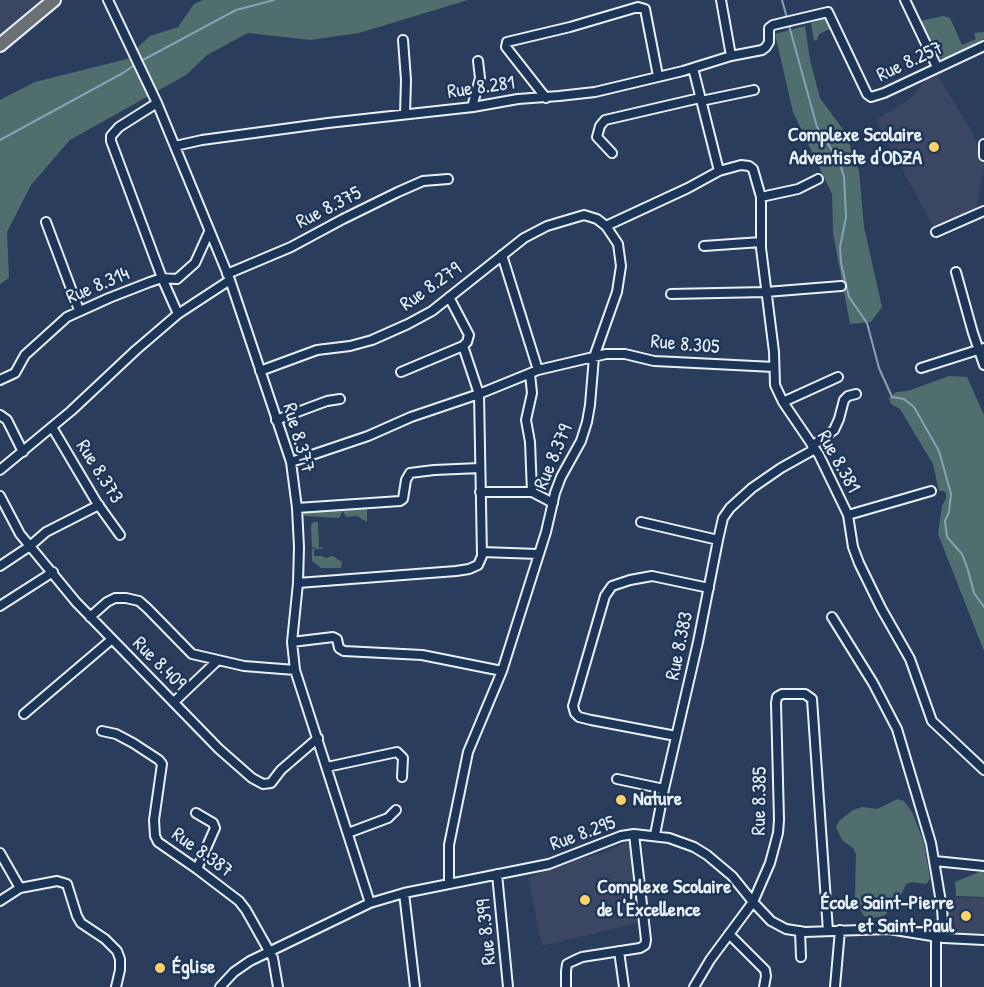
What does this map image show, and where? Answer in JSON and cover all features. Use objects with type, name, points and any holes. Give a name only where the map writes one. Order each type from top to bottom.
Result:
[{"type":"highway","points":[[0,45],[54,0]]},
{"type":"street","name":"Rue 8.377","points":[[108,0],[157,103],[228,277],[291,462],[297,508],[298,583],[292,642],[295,670],[370,903]]},
{"type":"street","points":[[721,0],[731,56]]},
{"type":"street","points":[[905,0],[937,67]]},
{"type":"street","points":[[546,98],[506,47],[507,42],[638,7],[645,9],[658,76]]},
{"type":"street","name":"Rue 8.281","points":[[175,147],[202,140],[471,107],[518,99],[595,92],[762,50],[769,42],[769,28],[773,25],[828,12]]},
{"type":"street","name":"Rue 8.257","points":[[828,12],[867,94],[871,97],[984,46]]},
{"type":"street","points":[[403,40],[405,114]]},
{"type":"street","points":[[471,107],[480,78],[478,61]]},
{"type":"street","points":[[693,68],[719,171]]},
{"type":"street","points":[[612,153],[597,137],[600,126],[605,120],[700,99],[754,90]]},
{"type":"street","points":[[157,103],[119,127],[114,132],[111,141],[162,278],[178,314]]},
{"type":"street","points":[[984,144],[984,156]]},
{"type":"street","points":[[606,226],[719,171],[741,165],[749,166],[753,170],[761,197],[798,189],[818,179]]},
{"type":"street","name":"Rue 8.375","points":[[228,277],[415,185],[437,178],[448,179]]},
{"type":"street","name":"Rue 8.381","points":[[761,197],[761,242],[775,385],[783,402],[814,447],[848,514],[853,547],[859,563],[910,659],[932,721],[984,770]]},
{"type":"street","points":[[936,232],[984,211]]},
{"type":"street","name":"Rue 8.279","points":[[260,371],[317,350],[350,346],[372,340],[432,311],[530,234],[578,216],[590,216],[606,226]]},
{"type":"street","points":[[46,222],[79,310]]},
{"type":"street","name":"Rue 8.379","points":[[449,884],[450,837],[468,752],[502,671],[561,477],[581,441],[591,405],[594,357],[617,292],[621,266],[618,244],[606,226]]},
{"type":"street","name":"Rue 8.314","points":[[0,380],[15,373],[26,355],[58,324],[79,310],[162,278],[177,279],[195,263],[209,232]]},
{"type":"street","points":[[704,246],[761,242]]},
{"type":"street","points":[[502,255],[534,372],[526,420],[530,442],[532,492]]},
{"type":"street","points":[[956,272],[984,365]]},
{"type":"street","points":[[0,470],[52,427],[178,314],[228,277]]},
{"type":"street","points":[[671,294],[766,292],[841,286]]},
{"type":"street","points":[[402,372],[463,346],[469,335],[449,297]]},
{"type":"street","points":[[298,583],[469,569],[478,566],[482,552],[479,394],[463,346]]},
{"type":"street","points":[[921,368],[981,349]]},
{"type":"street","name":"Rue 8.305","points":[[291,462],[368,436],[411,417],[534,372],[594,357],[615,354],[654,361],[774,367]]},
{"type":"street","points":[[783,402],[838,376]]},
{"type":"street","name":"Rue 8.383","points":[[655,835],[723,518],[730,508],[752,488],[814,447],[834,430],[848,396],[856,394]]},
{"type":"street","points":[[276,420],[327,401],[340,399]]},
{"type":"street","points":[[0,415],[7,420],[23,452]]},
{"type":"street","name":"Rue 8.373","points":[[52,427],[120,535]]},
{"type":"street","points":[[297,508],[400,501],[403,499],[405,480],[410,473],[480,468]]},
{"type":"street","points":[[848,514],[932,491]]},
{"type":"street","points":[[480,492],[532,492],[553,503]]},
{"type":"street","name":"Rue 8.409","points":[[0,496],[16,528],[90,617],[227,756],[252,778],[263,784],[272,783],[280,770],[318,738]]},
{"type":"street","points":[[0,566],[46,532],[99,505]]},
{"type":"street","points":[[641,522],[718,540]]},
{"type":"street","points":[[482,552],[538,554]]},
{"type":"street","points":[[0,606],[53,572]]},
{"type":"street","points":[[676,736],[579,717],[573,706],[605,596],[612,586],[652,576],[709,588]]},
{"type":"street","points":[[90,617],[107,602],[116,598],[139,602],[187,650],[197,656],[270,669],[295,670]]},
{"type":"street","points":[[832,617],[873,683],[897,729],[935,861],[940,938],[936,987]]},
{"type":"street","points":[[292,642],[333,636],[337,639],[339,648],[344,651],[422,655],[502,671]]},
{"type":"street","points":[[24,714],[111,640]]},
{"type":"street","points":[[174,702],[217,661]]},
{"type":"street","name":"Rue 8.385","points":[[694,987],[710,960],[753,902],[770,863],[778,833],[776,716],[777,697],[782,694],[805,694],[812,699],[828,931]]},
{"type":"street","name":"Rue 8.387","points":[[102,731],[116,734],[159,760],[162,768],[155,812],[155,836],[158,842],[197,868],[239,901],[270,953],[275,965],[278,987]]},
{"type":"street","points":[[327,767],[397,752],[403,758],[402,777]]},
{"type":"street","points":[[616,779],[664,789]]},
{"type":"street","points":[[348,834],[388,818],[396,810]]},
{"type":"street","points":[[196,813],[213,823],[215,828],[197,868]]},
{"type":"street","points":[[566,987],[567,964],[582,957],[640,948],[645,945],[634,834]]},
{"type":"street","name":"Rue 8.295","points":[[220,987],[241,967],[370,903],[404,893],[549,864],[621,836],[634,834],[655,835],[682,842],[707,855],[732,876],[771,921],[786,929],[828,931],[889,929],[940,938],[984,940]]},
{"type":"street","points":[[0,853],[2,862],[20,888]]},
{"type":"street","points":[[935,861],[984,866]]},
{"type":"street","name":"Rue 8.399","points":[[497,874],[508,987]]},
{"type":"street","points":[[0,901],[20,888],[57,880],[67,884],[81,923],[105,939],[117,951],[120,970],[116,987]]},
{"type":"street","points":[[404,893],[416,987]]},
{"type":"street","points":[[835,987],[840,930]]},
{"type":"street","points":[[800,931],[801,957]]},
{"type":"street","points":[[729,934],[765,970],[764,987]]},
{"type":"street","points":[[619,951],[624,987]]},
{"type":"shaded area","points":[[0,0],[43,0],[0,35]]},
{"type":"shaded area","name":"Complexe Scolaire Adventiste d'ODZA","points":[[934,70],[971,130],[984,164],[976,210],[935,230],[876,120],[909,100]]},
{"type":"shaded area","name":"Complexe Scolaire de l'Excellence","points":[[630,841],[641,922],[542,946],[528,878],[558,865],[600,854]]},
{"type":"shaded area","name":"École Saint-Pierre et Saint-Paul","points":[[949,898],[984,898],[984,934],[946,934]]},
{"type":"green space","points":[[203,0],[468,0],[359,33],[310,40],[248,33],[207,55],[186,75],[70,140],[31,185],[7,232],[9,278],[0,284],[0,100],[35,82],[137,55],[138,47],[150,36],[178,27],[194,4]]},
{"type":"green space","points":[[827,16],[832,28],[819,34],[817,40],[814,41],[811,23]]},
{"type":"green space","points":[[943,16],[950,18],[962,45],[976,39],[974,33],[984,32],[984,39],[945,59],[939,57],[920,21]]},
{"type":"green space","points":[[805,26],[810,60],[820,98],[845,132],[859,171],[864,227],[882,307],[871,322],[850,324],[833,233],[832,194],[793,112],[775,34]]},
{"type":"green space","points":[[949,376],[967,377],[984,415],[984,651],[938,534],[946,494],[944,491],[939,491],[933,464],[900,409],[891,404],[889,398],[896,392],[908,391]]},
{"type":"green space","points":[[367,508],[367,522],[357,516],[346,517],[343,511],[339,518],[304,516],[302,511]]},
{"type":"green space","points":[[313,522],[318,522],[319,548],[324,546],[321,549],[314,549],[314,556],[325,558],[333,556],[342,562],[341,568],[321,568],[312,561],[312,549],[316,548],[312,547],[311,526]]},
{"type":"green space","points":[[898,799],[904,801],[912,812],[924,842],[930,879],[926,884],[912,882],[906,884],[901,895],[891,903],[886,914],[881,917],[868,918],[863,915],[855,897],[856,854],[853,848],[842,840],[836,827],[839,821],[853,810],[862,807],[877,809]]},
{"type":"green space","points":[[984,870],[984,897],[956,896],[955,882]]},
{"type":"waterway","points":[[141,61],[236,10],[274,0]]},
{"type":"waterway","points":[[782,0],[817,127],[839,161],[844,177],[846,217],[840,247],[841,263],[849,297],[867,323],[879,368],[892,397],[904,399],[914,407],[939,451],[951,494],[949,512],[945,521],[947,537],[962,554],[974,593],[984,607]]},
{"type":"waterway","points":[[0,140],[136,64]]},
{"type":"place","name":"Complexe Scolaire Adventiste d'ODZA","points":[[934,147]]},
{"type":"place","name":"Nature","points":[[621,800]]},
{"type":"place","name":"Complexe Scolaire de l'Excellence","points":[[585,900]]},
{"type":"place","name":"École Saint-Pierre et Saint-Paul","points":[[966,916]]},
{"type":"place","name":"Église","points":[[160,968]]}]
